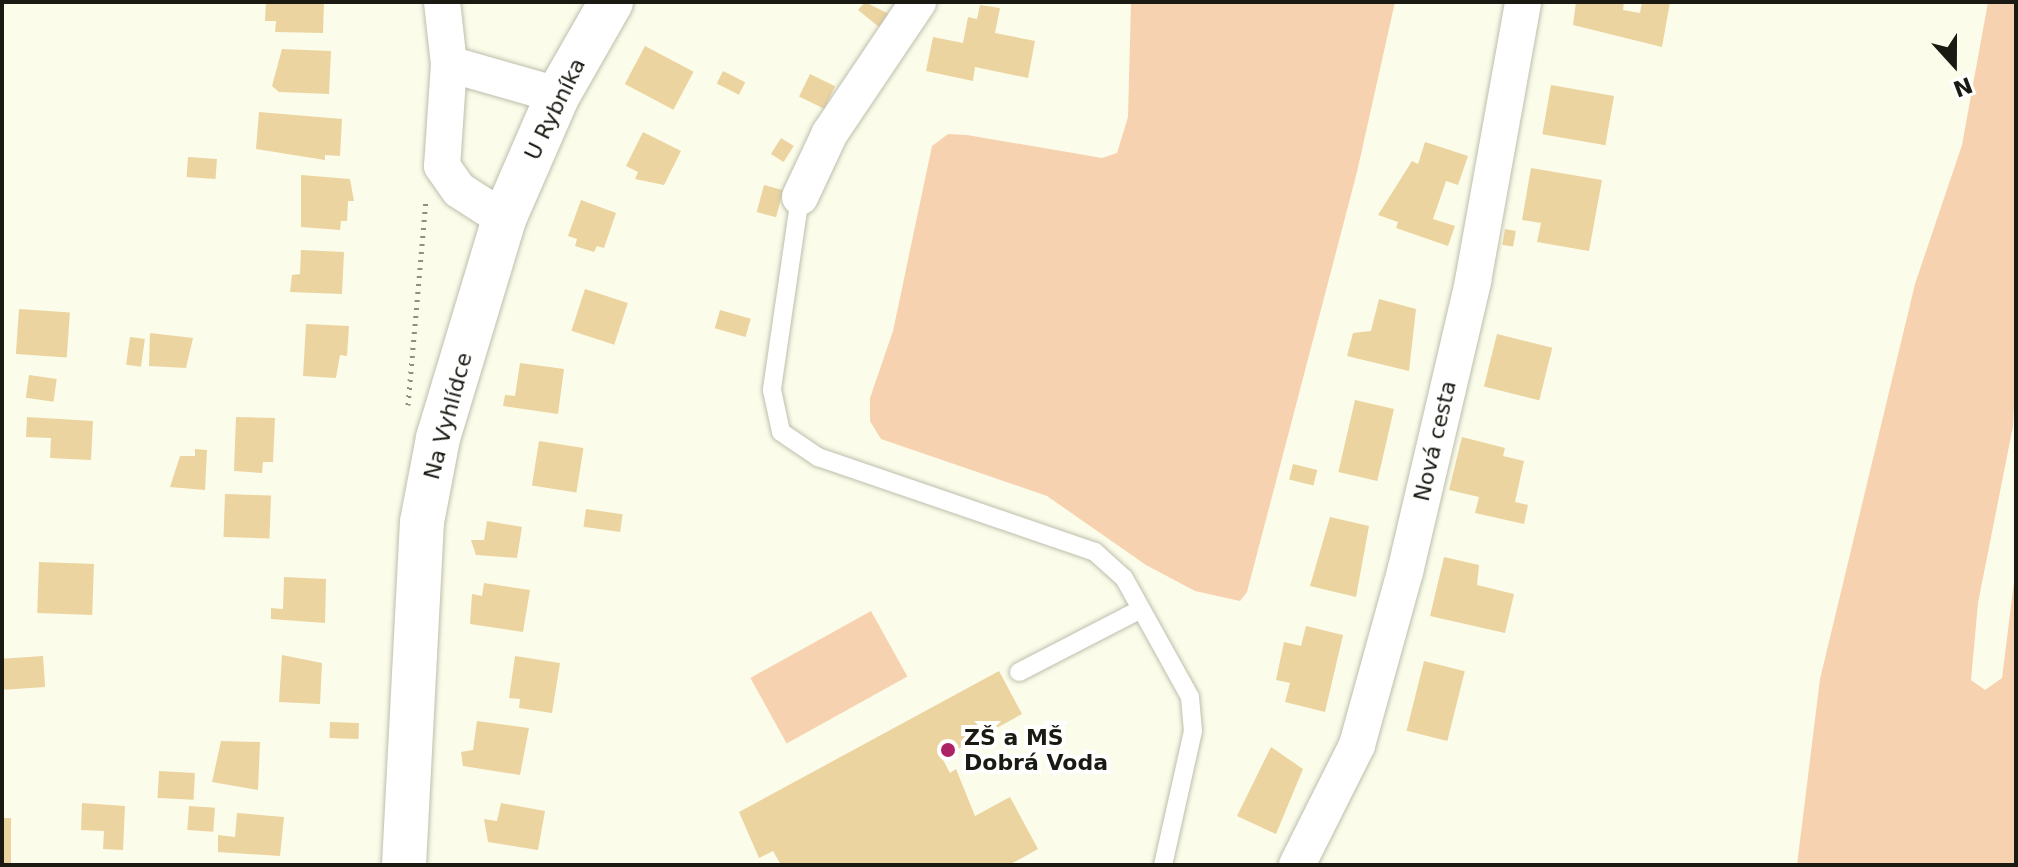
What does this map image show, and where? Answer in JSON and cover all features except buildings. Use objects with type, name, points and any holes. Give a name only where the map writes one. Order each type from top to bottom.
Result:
[{"type":"street","points":[[442,2],[449,64],[442,166],[459,190],[504,219]]},
{"type":"street","name":"U Rybníka","points":[[504,219],[558,95],[611,2]]},
{"type":"street","points":[[800,197],[830,133],[918,2]]},
{"type":"street","name":"Nová cesta","points":[[1297,865],[1357,745],[1405,572],[1473,281],[1523,2]]},
{"type":"street","points":[[449,64],[558,95]]},
{"type":"street","name":"Na Vyhlídce","points":[[404,865],[422,522],[438,438],[504,219]]},
{"type":"lane","points":[[800,197],[772,390],[781,432],[818,457],[1095,552],[1124,578],[1139,610],[1190,697],[1193,731],[1163,865]]},
{"type":"lane","points":[[1019,672],[1139,610]]},
{"type":"path","points":[[406,417],[425,201],[442,166]]},
{"type":"shaded area","points":[[1131,2],[1395,2],[1357,172],[1247,592],[1240,601],[1195,591],[1146,565],[1047,496],[881,439],[870,421],[870,398],[893,331],[932,146],[948,134],[1102,158],[1117,153],[1128,117]]},
{"type":"shaded area","points":[[1988,2],[2016,2],[2016,363],[2013,426],[1978,603],[1971,680],[1985,690],[2002,678],[2016,566],[2016,865],[1797,865],[1820,679],[1915,284],[1962,145]]},
{"type":"shaded area","points":[[871,611],[907,677],[787,744],[750,678]]},
{"type":"place","name":"ZŠ a MŠ Dobrá Voda","points":[[948,750]]}]
